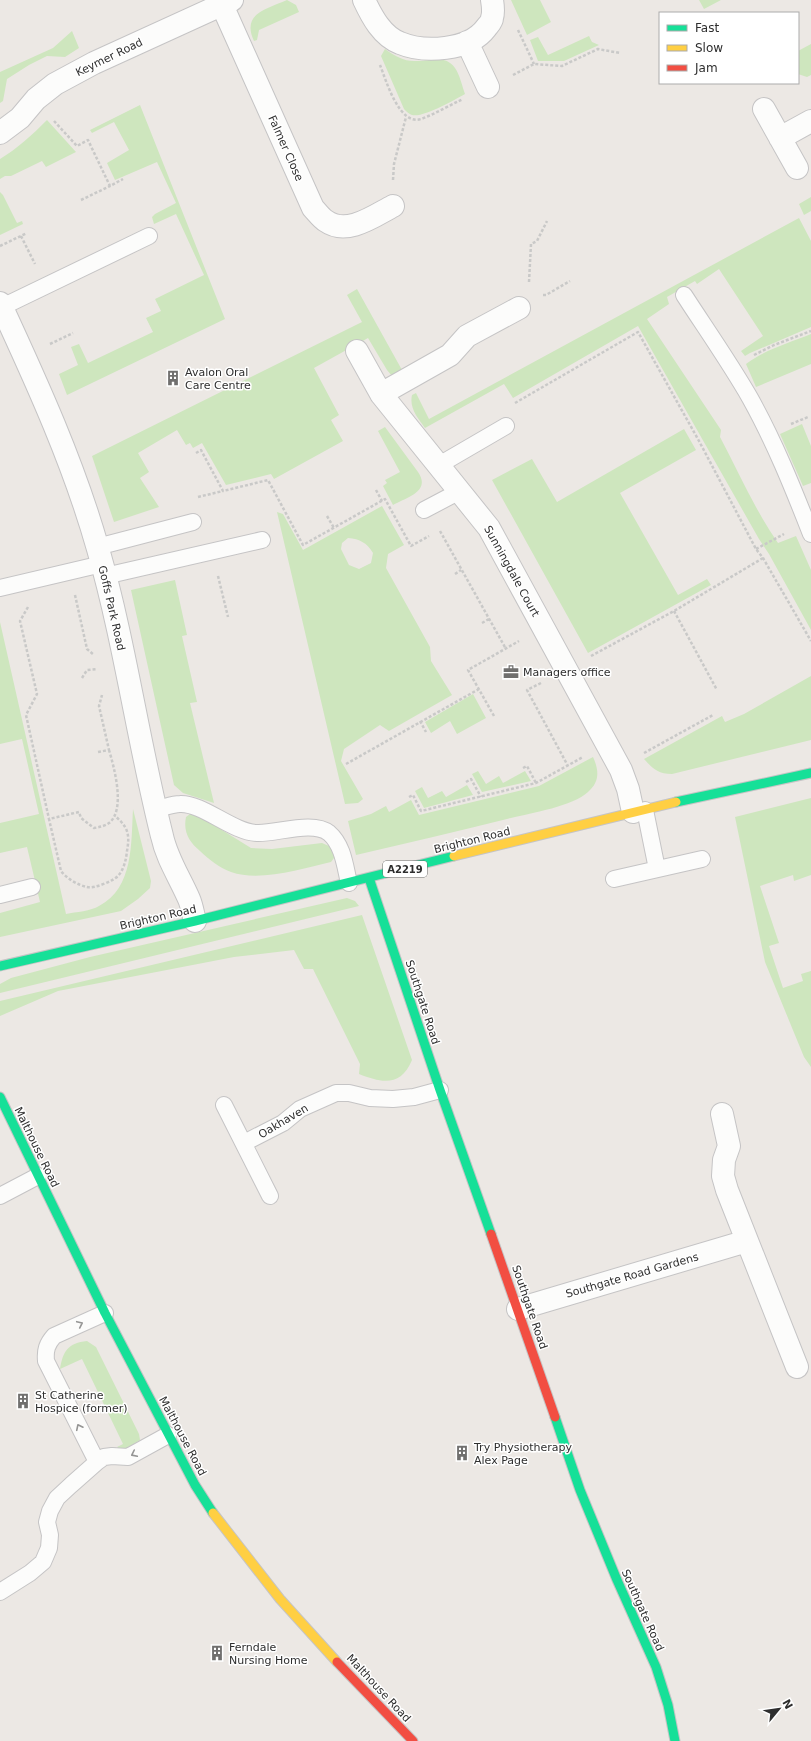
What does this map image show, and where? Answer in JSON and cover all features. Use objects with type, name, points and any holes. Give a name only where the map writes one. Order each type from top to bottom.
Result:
[{"type":"street","points":[[364,0],[374,21],[385,33],[399,43],[416,48],[434,49],[451,48],[482,34],[492,20],[492,0]]},
{"type":"street","name":"Keymer Road","points":[[0,133],[20,118],[36,99],[55,84],[94,63],[227,2]]},
{"type":"street","name":"Falmer Close","points":[[227,2],[313,208],[325,221],[340,228],[360,223],[393,206]]},
{"type":"street","points":[[467,42],[488,87]]},
{"type":"street","points":[[764,109],[796,168]]},
{"type":"street","points":[[780,138],[811,121]]},
{"type":"street","name":"Goffs Park Road","points":[[1,305],[48,409],[78,488],[102,562],[162,838],[175,872],[189,900],[195,921]]},
{"type":"street","points":[[381,394],[450,355],[467,336],[519,308]]},
{"type":"street","name":"Sunningdale Court","points":[[356,350],[381,394],[460,491],[488,528],[607,744],[639,811]]},
{"type":"street","name":"Brighton Road","points":[[0,966],[195,921],[639,811],[811,773]]},
{"type":"street","name":"Southgate Road","points":[[369,878],[440,1090],[518,1309],[580,1490],[617,1580],[656,1667],[668,1705],[675,1741]]},
{"type":"street","name":"Malthouse Road","points":[[0,1097],[105,1313],[195,1485],[222,1526],[280,1599],[361,1688],[412,1741]]},
{"type":"street","points":[[722,1114],[729,1146],[724,1160],[723,1176],[726,1190],[797,1367]]},
{"type":"street","name":"Southgate Road Gardens","points":[[518,1309],[747,1241]]},
{"type":"lane","points":[[1,305],[45,286],[149,236]]},
{"type":"lane","points":[[684,295],[750,398],[768,433],[809,529]]},
{"type":"lane","points":[[439,465],[506,426]]},
{"type":"lane","points":[[424,510],[460,491]]},
{"type":"lane","points":[[0,588],[102,562],[193,522]]},
{"type":"lane","points":[[102,562],[212,552],[262,540]]},
{"type":"lane","points":[[156,809],[180,804],[197,808],[215,818],[256,833],[310,827],[328,832],[339,845],[349,883]]},
{"type":"lane","points":[[639,811],[657,869]]},
{"type":"lane","points":[[614,879],[702,859]]},
{"type":"lane","points":[[0,895],[32,887]]},
{"type":"lane","name":"Oakhaven","points":[[244,1143],[283,1123],[300,1109],[336,1093],[348,1093],[370,1098],[394,1099],[440,1090]]},
{"type":"lane","points":[[224,1105],[270,1196]]},
{"type":"lane","points":[[0,1196],[38,1176]]},
{"type":"lane","points":[[97,1462],[46,1361],[45,1353],[48,1342],[54,1336],[105,1313]]},
{"type":"lane","points":[[0,1592],[30,1573],[43,1562],[49,1548],[50,1535],[47,1522],[50,1511],[57,1498],[104,1457],[128,1457],[168,1434]]},
{"type":"path","points":[[36,99],[77,146],[88,140],[110,186]]},
{"type":"path","points":[[393,206],[394,164],[406,117]]},
{"type":"path","points":[[81,200],[123,180]]},
{"type":"path","points":[[519,308],[512,294],[529,284],[531,244],[538,241],[547,221]]},
{"type":"path","points":[[0,246],[27,233]]},
{"type":"path","points":[[21,236],[45,286]]},
{"type":"path","points":[[540,294],[546,295],[570,281]]},
{"type":"path","points":[[732,370],[751,356],[774,345],[811,331]]},
{"type":"path","points":[[506,426],[501,410],[638,332],[699,441],[756,549],[763,558],[811,641]]},
{"type":"path","points":[[196,453],[200,450],[223,491]]},
{"type":"path","points":[[197,497],[268,480],[303,545],[385,499],[411,546],[439,530],[506,649]]},
{"type":"path","points":[[376,490],[382,501]]},
{"type":"path","points":[[327,516],[334,528]]},
{"type":"path","points":[[756,549],[774,538],[809,529]]},
{"type":"path","points":[[212,552],[228,617]]},
{"type":"path","points":[[566,669],[674,611],[763,558]]},
{"type":"path","points":[[455,574],[461,570]]},
{"type":"path","points":[[70,571],[87,650],[94,654],[98,675]]},
{"type":"path","points":[[674,611],[717,690]]},
{"type":"path","points":[[21,618],[20,621],[37,694],[26,715],[61,872],[67,878],[88,888],[112,881],[119,875],[125,864],[129,838],[123,823],[115,816]]},
{"type":"path","points":[[482,623],[489,619]]},
{"type":"path","points":[[494,716],[468,670],[521,640]]},
{"type":"path","points":[[82,678],[87,670],[97,669]]},
{"type":"path","points":[[544,681],[527,690],[568,766]]},
{"type":"path","points":[[49,819],[79,812],[81,818],[94,828],[102,827],[110,822],[115,816],[116,776],[99,706],[102,695],[101,688]]},
{"type":"path","points":[[346,764],[478,689]]},
{"type":"path","points":[[619,767],[714,715]]},
{"type":"path","points":[[420,722],[426,732]]},
{"type":"path","points":[[409,797],[413,795],[421,811],[536,783],[607,744]]},
{"type":"path","points":[[98,752],[109,750]]},
{"type":"path","points":[[523,768],[527,766],[536,783]]},
{"type":"path","points":[[466,782],[471,779],[481,797]]},
{"type":"green space","points":[[287,0],[296,5],[299,12],[259,30],[257,40],[254,41],[251,32],[253,18],[258,13]]},
{"type":"green space","points":[[511,0],[540,0],[551,22],[527,35]]},
{"type":"green space","points":[[699,0],[721,0],[704,9]]},
{"type":"green space","points":[[72,31],[79,48],[65,57],[47,56],[7,79],[3,101],[0,103],[0,72],[53,48]]},
{"type":"green space","points":[[589,36],[592,42],[599,45],[564,61],[538,61],[530,40],[538,37],[548,55]]},
{"type":"green space","points":[[811,44],[811,75],[807,77],[799,74],[799,50]]},
{"type":"green space","points":[[385,49],[408,61],[438,59],[447,61],[457,71],[465,94],[423,114],[410,114],[404,109],[381,56]]},
{"type":"green space","points":[[140,105],[225,319],[67,395],[59,374],[78,365],[71,347],[79,344],[88,363],[153,332],[146,318],[161,311],[155,299],[204,275],[176,214],[154,224],[152,217],[155,214],[176,203],[157,162],[115,180],[107,163],[129,150],[114,122],[92,133],[90,130]]},
{"type":"green space","points":[[47,120],[76,152],[46,167],[42,161],[11,176],[5,176],[0,179],[0,159],[25,141]]},
{"type":"green space","points":[[0,192],[17,223],[22,221],[23,224],[0,235]]},
{"type":"green space","points":[[811,197],[811,211],[804,215],[799,204]]},
{"type":"green space","points":[[799,218],[811,241],[811,327],[745,356],[741,351],[763,336],[719,269],[697,284],[695,281],[667,297],[669,304],[647,319],[721,430],[720,437],[755,504],[778,543],[796,536],[811,570],[811,630],[638,326],[513,398],[504,384],[425,428],[417,417],[413,409],[411,400],[412,395],[416,393],[429,419]]},
{"type":"green space","points":[[357,289],[402,370],[392,376],[368,338],[314,368],[339,415],[331,420],[343,441],[274,479],[271,474],[226,485],[202,443],[193,448],[190,443],[186,445],[177,430],[138,453],[149,472],[140,478],[159,507],[114,522],[92,456],[362,322],[347,295]]},
{"type":"green space","points":[[811,334],[811,364],[756,387],[746,364],[769,351]]},
{"type":"green space","points":[[802,424],[811,446],[811,483],[803,486],[780,434]]},
{"type":"green space","points":[[385,427],[418,472],[422,484],[416,493],[393,505],[383,486],[387,483],[385,480],[400,472],[378,431]]},
{"type":"green space","points":[[684,429],[696,450],[620,493],[678,595],[707,579],[711,585],[588,653],[492,480],[532,459],[557,502]]},
{"type":"green space","points":[[382,506],[404,545],[388,554],[386,568],[430,647],[431,661],[452,695],[389,731],[380,725],[344,749],[341,761],[363,799],[358,803],[345,804],[277,512],[283,514],[303,550]],"holes":[[[348,538],[366,544],[373,553],[371,563],[359,569],[349,565],[341,549],[342,543]]]},
{"type":"green space","points":[[175,580],[187,635],[182,636],[197,702],[190,703],[214,803],[183,793],[174,785],[131,590]]},
{"type":"green space","points":[[0,622],[66,914],[96,908],[110,898],[119,888],[125,876],[131,849],[133,809],[151,881],[150,888],[121,911],[0,937],[0,913],[40,902],[27,847],[0,853],[0,823],[39,814],[22,739],[0,744]]},
{"type":"green space","points":[[811,676],[811,740],[672,774],[663,773],[656,770],[644,759],[722,716],[725,722],[744,714]]},
{"type":"green space","points":[[473,694],[486,718],[457,734],[450,721],[431,733],[425,722]]},
{"type":"green space","points":[[593,757],[597,771],[595,784],[588,792],[573,801],[541,811],[356,855],[348,821],[371,814],[386,806],[389,812],[411,800],[419,815],[539,786]]},
{"type":"green space","points":[[478,771],[486,784],[499,776],[503,783],[525,771],[531,781],[482,792],[472,774]]},
{"type":"green space","points":[[467,785],[473,795],[424,808],[415,791],[422,787],[428,798],[442,791],[446,797]]},
{"type":"green space","points":[[811,798],[811,875],[794,881],[793,875],[760,886],[779,943],[769,946],[783,988],[803,981],[801,974],[811,971],[811,1067],[804,1057],[765,962],[735,817]]},
{"type":"green space","points":[[190,814],[201,817],[251,848],[272,849],[322,843],[329,846],[334,851],[334,858],[331,862],[294,871],[267,875],[242,875],[231,872],[210,860],[196,848],[190,840],[186,832],[185,822],[186,817]]},
{"type":"green space","points":[[347,898],[355,901],[359,906],[0,993],[0,984],[11,978],[90,957]]},
{"type":"green space","points":[[362,915],[412,1060],[408,1069],[396,1079],[383,1081],[359,1074],[360,1064],[313,969],[304,969],[294,950],[234,957],[58,991],[0,1016],[0,1001]]},
{"type":"green space","points":[[87,1341],[96,1347],[139,1434],[140,1440],[126,1449],[120,1450],[117,1447],[123,1444],[82,1359],[60,1369],[63,1357],[68,1349],[75,1344]]},
{"type":"traffic: fast","points":[[676,802],[811,773]]},
{"type":"traffic: fast","points":[[0,966],[195,921],[454,856]]},
{"type":"traffic: fast","points":[[369,878],[440,1090],[491,1234]]},
{"type":"traffic: fast","points":[[0,1097],[105,1313],[195,1485],[213,1513]]},
{"type":"traffic: fast","points":[[555,1417],[580,1490],[617,1580],[656,1667],[668,1705],[675,1741]]},
{"type":"traffic: slow","points":[[454,856],[676,802]]},
{"type":"traffic: slow","points":[[213,1513],[280,1599],[337,1662]]},
{"type":"traffic: jam","points":[[491,1234],[555,1417]]},
{"type":"traffic: jam","points":[[337,1662],[413,1741]]},
{"type":"place","name":"Avalon Oral Care Centre","points":[[173,378]]},
{"type":"place","name":"Managers office","points":[[511,672]]},
{"type":"place","name":"St Catherine Hospice (former)","points":[[23,1401]]},
{"type":"place","name":"Try Physiotherapy Alex Page","points":[[462,1453]]},
{"type":"place","name":"Ferndale Nursing Home","points":[[217,1653]]}]
